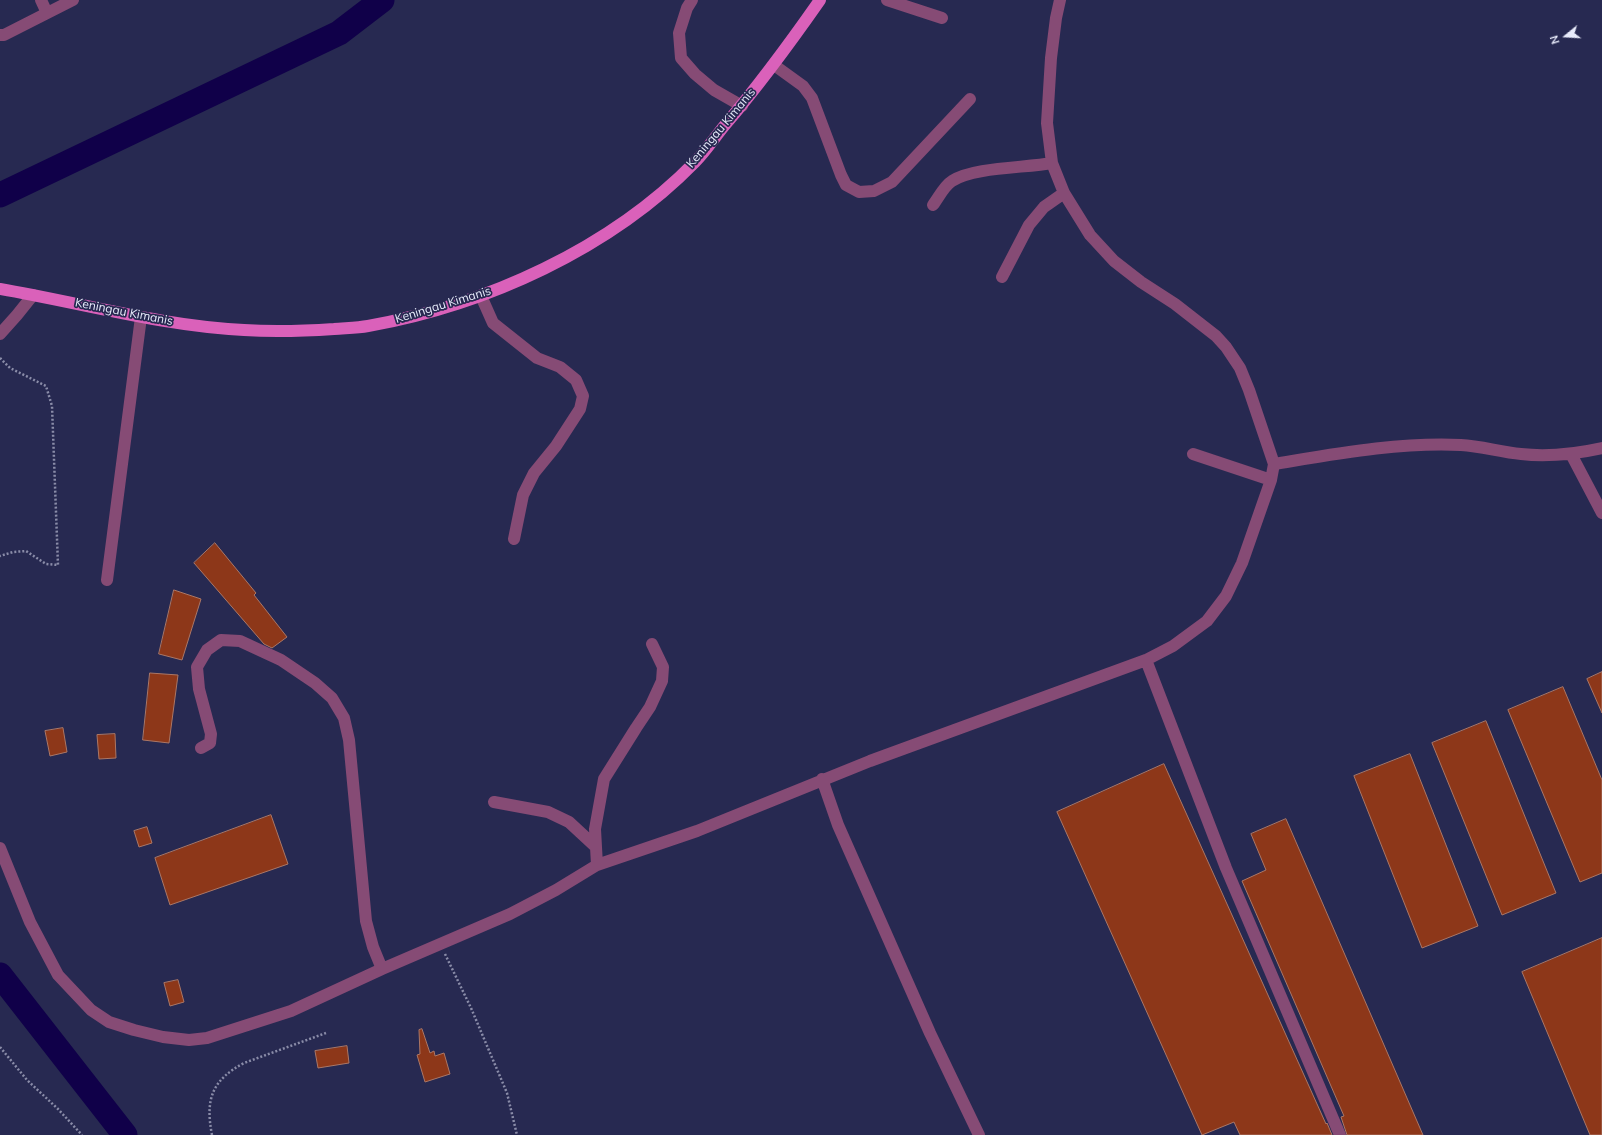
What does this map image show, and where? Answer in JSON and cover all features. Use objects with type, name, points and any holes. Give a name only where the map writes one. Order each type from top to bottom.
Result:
[{"type":"main road","name":"Keningau Kimanis","points":[[0,289],[141,317],[242,330],[277,331],[366,327],[416,315],[481,296],[547,267],[603,236],[637,212],[695,162],[774,65],[820,0]]},
{"type":"street","points":[[41,0],[48,13]]},
{"type":"street","points":[[0,35],[73,0]]},
{"type":"street","points":[[692,0],[687,8],[679,33],[682,58],[694,74],[714,90],[742,106]]},
{"type":"street","points":[[887,0],[942,18]]},
{"type":"street","points":[[0,848],[30,922],[58,975],[91,1010],[108,1022],[163,1037],[189,1040],[207,1038],[291,1011],[382,969],[510,914],[556,890],[597,865],[697,830],[822,779],[1146,660],[1173,646],[1207,621],[1226,596],[1242,563],[1271,480],[1274,464],[1246,382],[1240,368],[1226,347],[1216,336],[1175,304],[1141,282],[1114,261],[1090,235],[1064,193],[1052,163],[1047,123],[1051,58],[1060,0]]},
{"type":"street","points":[[774,65],[803,86],[812,98],[841,175],[846,185],[859,192],[874,191],[892,182],[970,99]]},
{"type":"street","points":[[933,205],[947,186],[952,181],[959,178],[989,170],[1052,163]]},
{"type":"street","points":[[1002,277],[1029,225],[1044,208],[1064,193]]},
{"type":"street","points":[[0,334],[17,316],[33,295]]},
{"type":"street","points":[[481,296],[493,323],[537,358],[560,367],[576,380],[583,396],[580,409],[556,446],[534,473],[523,494],[514,539]]},
{"type":"street","points":[[107,580],[141,317]]},
{"type":"street","points":[[1274,464],[1399,447],[1434,445],[1462,445],[1521,454],[1571,454],[1602,448]]},
{"type":"street","points":[[1193,454],[1271,480]]},
{"type":"street","points":[[1571,454],[1602,512]]},
{"type":"street","points":[[201,748],[210,742],[211,734],[199,689],[197,667],[207,650],[221,640],[240,641],[280,660],[315,683],[332,698],[344,718],[349,740],[366,921],[373,947],[382,969]]},
{"type":"street","points":[[597,865],[595,829],[604,779],[650,708],[662,681],[663,667],[652,644]]},
{"type":"street","points":[[1146,660],[1226,868],[1340,1135]]},
{"type":"street","points":[[822,779],[838,825],[930,1033],[979,1135]]},
{"type":"street","points":[[494,802],[548,812],[569,822],[596,846]]},
{"type":"path","points":[[0,358],[10,368],[46,386],[52,406],[58,565],[46,564],[26,551],[13,552],[0,556]]},
{"type":"path","points":[[441,944],[471,1008],[507,1093],[517,1135]]},
{"type":"path","points":[[212,1135],[209,1119],[212,1092],[220,1080],[244,1063],[326,1033]]},
{"type":"path","points":[[0,1047],[27,1080],[58,1109],[82,1135]]},
{"type":"building","points":[[215,543],[256,593],[254,595],[287,637],[272,648],[264,644],[194,563]]},
{"type":"building","points":[[174,590],[201,599],[182,660],[159,654]]},
{"type":"building","points":[[1602,672],[1602,713],[1587,679]]},
{"type":"building","points":[[150,673],[178,675],[169,743],[143,740]]},
{"type":"building","points":[[1563,687],[1602,780],[1602,873],[1580,882],[1508,710]]},
{"type":"building","points":[[1486,721],[1556,893],[1502,915],[1432,743]]},
{"type":"building","points":[[63,728],[67,752],[50,756],[45,731]]},
{"type":"building","points":[[115,734],[116,758],[99,759],[97,735]]},
{"type":"building","points":[[1410,754],[1478,926],[1422,948],[1354,776]]},
{"type":"building","points":[[1164,764],[1332,1135],[1240,1135],[1234,1122],[1202,1135],[1057,812]]},
{"type":"building","points":[[271,815],[288,864],[170,905],[155,858]]},
{"type":"building","points":[[1286,819],[1423,1135],[1347,1135],[1341,1117],[1344,1116],[1242,881],[1266,870],[1251,834]]},
{"type":"building","points":[[147,827],[152,843],[139,847],[134,831]]},
{"type":"building","points":[[1602,938],[1602,1135],[1590,1135],[1522,972]]},
{"type":"building","points":[[178,980],[184,1002],[170,1006],[164,983]]},
{"type":"building","points":[[422,1029],[430,1053],[434,1051],[435,1056],[444,1053],[450,1074],[425,1082],[417,1055],[420,1054],[419,1030]]},
{"type":"building","points":[[347,1046],[349,1063],[318,1068],[315,1051]]},
{"type":"waterway","points":[[0,195],[339,33],[382,0]]},
{"type":"waterway","points":[[0,975],[125,1135]]}]
